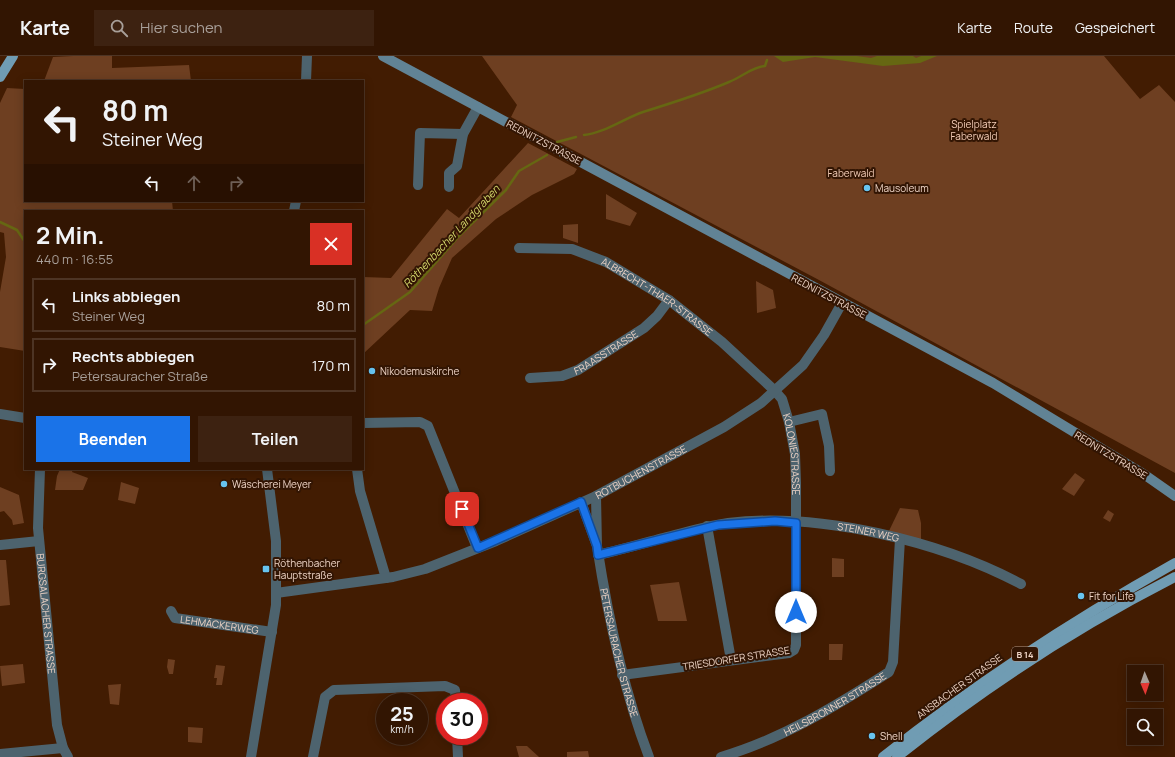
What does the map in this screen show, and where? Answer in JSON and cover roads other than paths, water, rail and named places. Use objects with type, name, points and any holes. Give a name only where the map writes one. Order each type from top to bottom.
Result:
[{"type":"main road","points":[[0,77],[13,56]]},
{"type":"main road","name":"REDNITZSTRASSE","points":[[383,56],[1004,390],[1175,496]]},
{"type":"main road","name":"ANSBACHER STRASSE","points":[[883,757],[989,678],[1046,641],[1175,563]]},
{"type":"main road","name":"ANSBACHER STRASSE","points":[[897,757],[992,687],[1055,646],[1098,619],[1175,577]]},
{"type":"street","points":[[306,80],[307,56]]},
{"type":"street","points":[[449,188],[449,173],[457,166],[463,134],[478,107]]},
{"type":"street","points":[[418,185],[420,133],[463,134]]},
{"type":"street","name":"ALBRECHT-THAER-STRASSE","points":[[519,248],[572,249],[589,254],[606,262],[669,300],[722,342],[774,390]]},
{"type":"street","name":"FRAASSTRASSE","points":[[530,378],[562,376],[578,370],[644,328],[657,316],[669,300]]},
{"type":"street","name":"ROTBUCHENSTRASSE","points":[[276,594],[386,578],[425,570],[596,496],[724,427],[761,403],[803,365],[824,335],[842,303]]},
{"type":"street","name":"KOLONIESTRASSE","points":[[774,390],[782,399],[789,422],[795,454],[796,523]]},
{"type":"street","points":[[0,414],[24,418]]},
{"type":"street","points":[[789,422],[822,414],[829,446],[830,471]]},
{"type":"street","points":[[364,423],[420,422],[428,426],[478,548]]},
{"type":"street","name":"BURGSALACHER STRASSE","points":[[40,470],[37,512],[39,541],[57,725],[63,748],[68,757]]},
{"type":"street","points":[[251,757],[272,632],[276,594],[276,541],[267,470]]},
{"type":"street","points":[[357,470],[360,491],[386,578]]},
{"type":"street","name":"PETERSAURACHER STRASSE","points":[[596,496],[598,550],[611,627],[622,675],[649,757]]},
{"type":"street","name":"PETERSAURACHER STRASSE","points":[[581,502],[598,550]]},
{"type":"street","name":"STEINER WEG","points":[[598,550],[707,526],[751,522],[796,523],[846,527],[900,539],[961,557],[995,570],[1021,584]]},
{"type":"street","name":"TRIESDORFER STRASSE","points":[[622,675],[789,653],[794,650],[796,645],[796,523]]},
{"type":"street","points":[[707,526],[731,660]]},
{"type":"street","name":"HEILSBRONNER STRASSE","points":[[722,757],[802,725],[850,698],[889,672],[893,662],[900,539]]},
{"type":"street","points":[[0,545],[39,541]]},
{"type":"street","name":"LEHMÄCKERWEG","points":[[171,612],[175,618],[272,632]]},
{"type":"street","points":[[312,757],[325,697],[334,690],[444,686],[454,690],[454,693]]},
{"type":"street","points":[[457,745],[458,757]]},
{"type":"street","points":[[5,755],[63,748]]},
{"type":"waterway","name":"Röthenbacher Landgraben","points":[[584,135],[599,132],[643,112],[734,80],[751,70],[765,66],[767,60]]},
{"type":"waterway","name":"Röthenbacher Landgraben","points":[[557,142],[576,137]]},
{"type":"waterway","name":"Röthenbacher Landgraben","points":[[364,324],[410,292],[459,236],[506,190],[519,171],[547,155]]},
{"type":"waterway","name":"Röthenbacher Landgraben","points":[[0,222],[17,230],[24,240]]},
{"type":"place","name":"Mausoleum","points":[[867,188]]},
{"type":"place","name":"Nikodemuskirche","points":[[372,371]]},
{"type":"place","name":"Wäscherei Meyer","points":[[224,484]]},
{"type":"place","name":"Röthenbacher Hauptstraße","points":[[266,569]]},
{"type":"place","name":"Fit for Life","points":[[1081,596]]},
{"type":"place","name":"Shell","points":[[872,736]]},
{"type":"park label","name":"Spielplatz Faberwald","points":[[974,130]]},
{"type":"park label","name":"Faberwald","points":[[851,173]]}]
